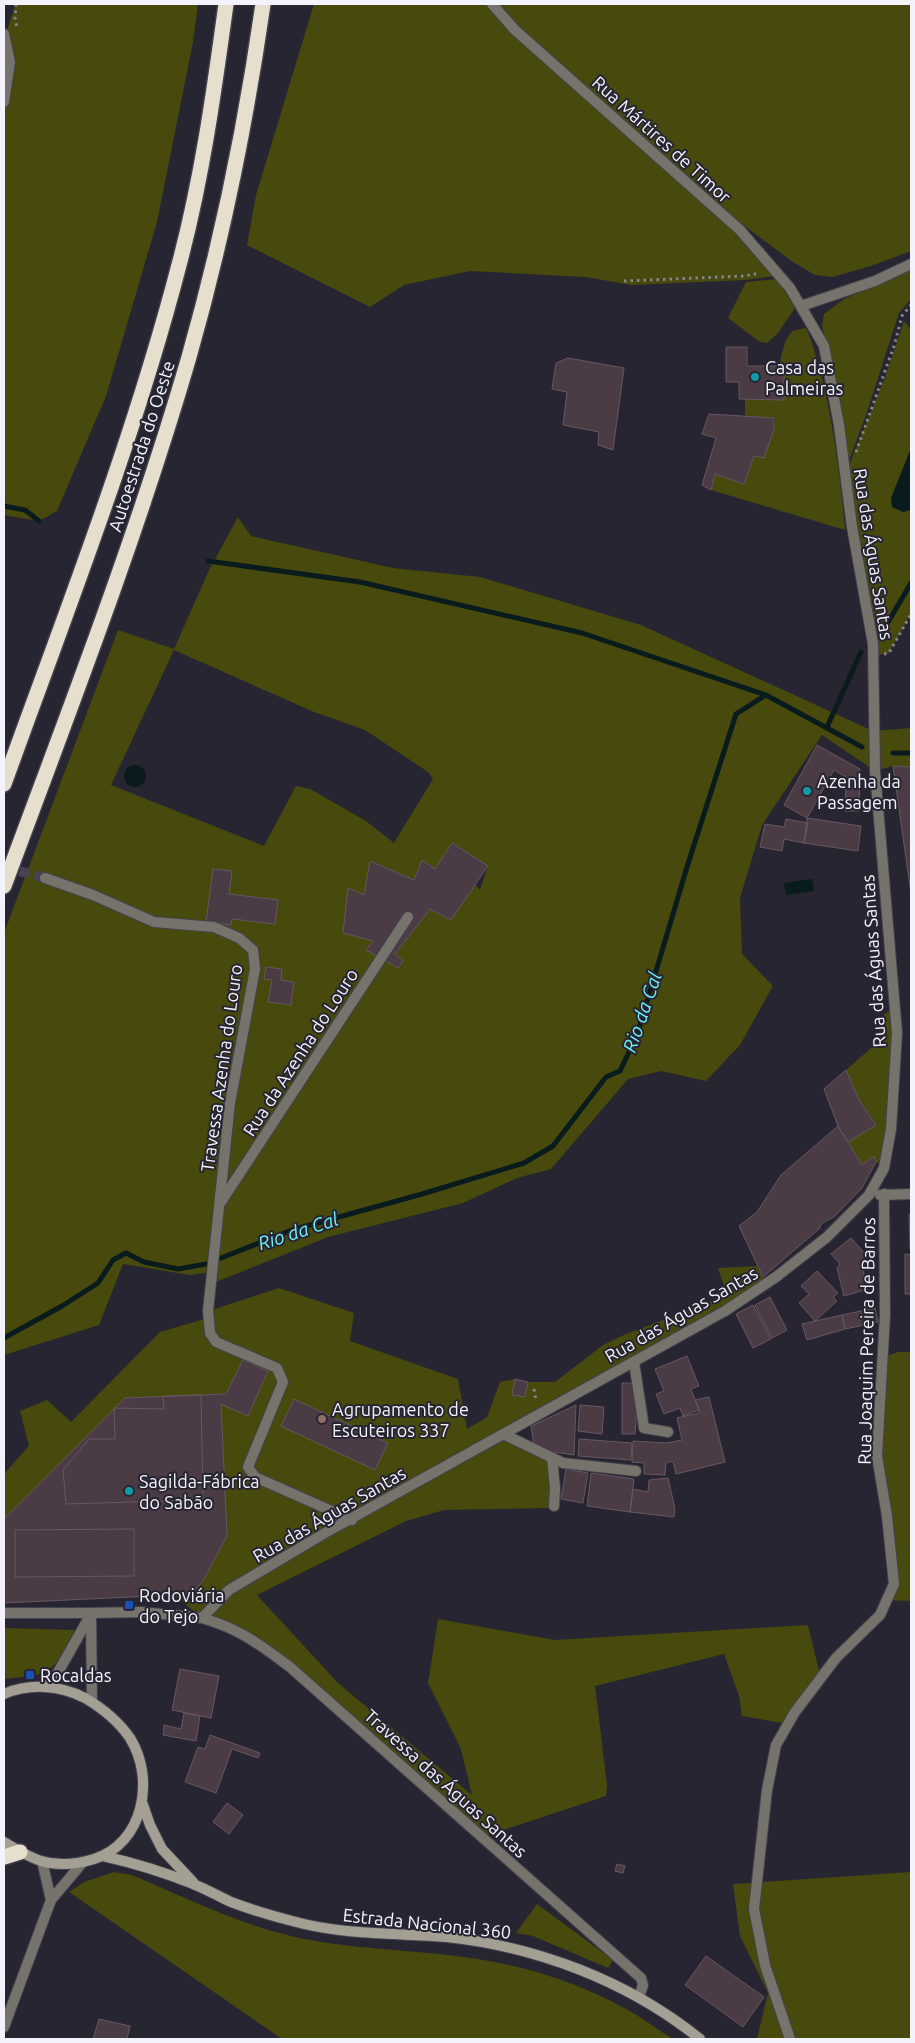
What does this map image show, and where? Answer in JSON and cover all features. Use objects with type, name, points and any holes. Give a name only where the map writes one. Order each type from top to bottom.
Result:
[{"type":"highway","name":"Autoestrada do Oeste","points":[[4,784],[118,469],[161,332],[196,191],[208,129],[226,4]]},
{"type":"highway","name":"Autoestrada do Oeste","points":[[4,886],[123,561],[168,426],[189,355],[225,218],[253,75],[264,4]]},
{"type":"highway","points":[[4,1857],[20,1852]]},
{"type":"main road","points":[[4,1693],[19,1688],[45,1686],[78,1694],[92,1702],[120,1726],[130,1739],[138,1756],[142,1772],[142,1802],[138,1818],[131,1832],[120,1844],[103,1856],[84,1862],[63,1864],[42,1861],[20,1852],[4,1842]]},
{"type":"main road","name":"Estrada Nacional 360","points":[[142,1802],[150,1825],[162,1849],[196,1885]]},
{"type":"main road","name":"Estrada Nacional 360","points":[[103,1856],[146,1867],[196,1885],[255,1911],[306,1924],[360,1932],[469,1940],[521,1950],[568,1965],[638,1997],[680,2023],[700,2039]]},
{"type":"street","name":"Rua Mártires de Timor","points":[[492,4],[515,30],[740,230],[790,288],[801,306]]},
{"type":"street","points":[[4,34],[10,62],[4,102]]},
{"type":"street","points":[[801,306],[875,281],[911,264]]},
{"type":"street","name":"Rua das Águas Santas","points":[[202,1618],[229,1590],[325,1533],[352,1520],[725,1311],[776,1277],[827,1237],[869,1195],[884,1168],[891,1129],[897,1033],[875,771],[873,644],[852,528],[839,425],[824,346],[801,306]]},
{"type":"street","name":"Travessa Azenha do Louro","points":[[45,878],[93,895],[154,922],[214,927],[239,938],[253,950],[254,968],[230,1103],[219,1205]]},
{"type":"street","name":"Rua da Azenha do Louro","points":[[219,1205],[408,917]]},
{"type":"street","name":"Rua Joaquim Pereira de Barros","points":[[790,2039],[765,1965],[754,1909],[767,1790],[776,1745],[795,1712],[836,1658],[880,1615],[894,1584],[888,1516],[877,1456],[885,1315],[884,1194]]},
{"type":"street","points":[[869,1195],[911,1194]]},
{"type":"street","points":[[219,1205],[208,1311],[210,1333],[216,1342],[277,1368],[283,1382],[248,1467],[255,1477],[352,1520]]},
{"type":"street","points":[[634,1362],[644,1428],[668,1432]]},
{"type":"street","points":[[503,1434],[563,1463],[636,1471]]},
{"type":"street","points":[[552,1458],[555,1488],[554,1506]]},
{"type":"street","points":[[4,1614],[141,1612],[202,1618]]},
{"type":"street","points":[[45,1686],[57,1674],[91,1613]]},
{"type":"street","points":[[91,1613],[92,1702]]},
{"type":"street","name":"Travessa das Águas Santas","points":[[202,1618],[227,1626],[251,1638],[290,1667],[640,1978],[643,1985],[638,1997]]},
{"type":"street","points":[[42,1861],[51,1900]]},
{"type":"street","points":[[4,2027],[51,1900],[84,1862]]},
{"type":"path","points":[[16,4],[15,18],[18,34]]},
{"type":"path","points":[[624,281],[744,276],[775,270]]},
{"type":"path","points":[[845,475],[861,441],[902,316],[911,305]]},
{"type":"path","points":[[873,656],[889,653],[911,614]]},
{"type":"shaded area","points":[[16,4],[198,4],[193,42],[157,222],[106,396],[57,511],[39,521],[4,515],[4,102],[10,62],[5,35]]},
{"type":"shaded area","points":[[314,4],[487,4],[513,32],[735,233],[775,276],[745,280],[632,285],[585,277],[470,271],[404,285],[370,307],[247,245],[256,195]]},
{"type":"shaded area","points":[[496,4],[911,4],[911,251],[871,266],[832,277],[815,275],[793,262],[743,225],[621,120],[518,28]]},
{"type":"shaded area","points":[[911,269],[911,299],[899,313],[866,415],[847,466],[822,325],[824,314],[844,299]]},
{"type":"shaded area","points":[[777,279],[795,308],[778,333],[767,343],[760,342],[728,318],[746,282]]},
{"type":"shaded area","points":[[904,321],[911,329],[911,614],[889,653],[873,656],[845,475],[884,380]]},
{"type":"shaded area","points":[[806,328],[817,359],[829,408],[842,495],[845,530],[711,490],[715,474],[744,484],[754,456],[764,458],[774,429],[775,418],[745,416],[745,399],[784,400],[784,371],[780,366],[781,356],[786,340],[792,331]]},
{"type":"shaded area","points":[[911,448],[911,510],[903,512],[892,507],[891,498]]},
{"type":"shaded area","points":[[238,517],[251,536],[393,568],[480,577],[641,625],[873,731],[911,728],[911,767],[893,766],[875,771],[822,735],[762,825],[740,898],[742,954],[773,986],[740,1045],[706,1081],[661,1071],[628,1079],[551,1169],[517,1178],[463,1203],[328,1237],[211,1284],[212,1272],[190,1275],[123,1264],[99,1325],[4,1355],[4,933],[118,630],[174,649],[209,570]],"holes":[[[174,650],[314,712],[365,730],[428,772],[433,779],[394,843],[366,821],[310,789],[296,786],[264,846],[111,785]],[[452,844],[488,866],[480,890],[475,884],[451,920],[430,909],[395,954],[402,961],[398,968],[366,950],[373,941],[348,888],[364,895],[371,861],[414,880],[422,860],[435,869]]]},
{"type":"shaded area","points":[[135,765],[143,768],[146,776],[143,784],[135,787],[127,784],[124,776],[127,768]]},
{"type":"shaded area","points":[[812,879],[814,891],[786,895],[784,883]]},
{"type":"shaded area","points":[[895,1006],[884,1165],[876,1162],[873,1157],[862,1165],[848,1142],[876,1124],[859,1100],[846,1070],[885,1036],[884,1015]]},
{"type":"shaded area","points":[[757,1266],[766,1284],[504,1434],[552,1458],[553,1508],[444,1510],[406,1521],[257,1595],[338,1683],[472,1795],[461,1749],[428,1683],[438,1619],[555,1640],[808,1625],[821,1679],[788,1724],[742,1716],[739,1696],[724,1654],[595,1686],[607,1785],[606,1796],[482,1837],[251,1638],[202,1618],[174,1595],[187,1594],[195,1590],[203,1581],[227,1536],[221,1404],[248,1416],[267,1372],[243,1360],[226,1394],[125,1398],[4,1519],[4,1474],[29,1446],[20,1411],[47,1400],[71,1422],[160,1332],[208,1318],[212,1310],[279,1288],[354,1313],[350,1341],[458,1379],[467,1429],[487,1417],[500,1382],[515,1379],[528,1382],[555,1382],[603,1345],[727,1295],[718,1268]]},
{"type":"shaded area","points":[[898,1352],[911,1352],[911,1601],[886,1600],[894,1584],[877,1456],[882,1358]]},
{"type":"shaded area","points":[[4,1628],[75,1630],[61,1656],[49,1670],[33,1676],[4,1679]]},
{"type":"shaded area","points":[[114,1872],[132,1875],[230,1917],[291,1936],[358,1947],[492,1961],[532,1971],[572,1984],[610,2000],[634,2013],[673,2039],[282,2039],[69,1892],[84,1882]]},
{"type":"shaded area","points":[[911,1872],[911,2039],[757,2039],[768,1993],[740,1936],[733,1884]]},
{"type":"shaded area","points":[[537,1904],[613,1960],[608,1968],[533,1936],[516,1933]]},
{"type":"building","name":"Casa das Palmeiras","points":[[726,347],[747,347],[747,366],[780,366],[780,371],[784,371],[784,400],[739,399],[739,382],[726,382]]},
{"type":"building","points":[[568,358],[624,368],[613,450],[598,445],[599,432],[563,425],[567,392],[552,389],[556,363]]},
{"type":"building","points":[[709,414],[774,418],[774,429],[764,458],[754,456],[744,484],[715,474],[711,490],[702,485],[716,438],[702,434]]},
{"type":"building","name":"Azenha da Passagem","points":[[817,745],[860,769],[859,811],[845,811],[846,777],[834,770],[807,818],[784,805]]},
{"type":"building","points":[[893,766],[911,767],[911,894]]},
{"type":"building","points":[[807,818],[861,826],[858,851],[804,843]]},
{"type":"building","points":[[786,819],[808,823],[804,843],[784,839],[782,851],[760,847],[765,824],[784,827]]},
{"type":"building","points":[[452,843],[488,866],[451,920],[430,909],[395,954],[403,961],[398,968],[366,950],[373,941],[343,933],[348,888],[364,895],[370,861],[414,880],[422,860],[435,869]]},
{"type":"building","points":[[213,869],[232,871],[229,894],[278,900],[275,924],[232,919],[231,925],[206,922]]},
{"type":"building","points":[[266,967],[282,969],[281,980],[294,982],[291,1005],[268,1002],[272,980],[264,979]]},
{"type":"building","points":[[846,1070],[859,1100],[876,1125],[848,1142],[838,1126],[824,1089]]},
{"type":"building","points":[[838,1126],[862,1165],[874,1156],[876,1162],[862,1188],[834,1217],[822,1223],[819,1229],[763,1277],[739,1226],[757,1212],[781,1175]]},
{"type":"building","points":[[909,1214],[911,1214],[911,1249],[910,1249]]},
{"type":"building","points":[[851,1238],[868,1257],[861,1263],[868,1289],[844,1296],[837,1268],[840,1264],[831,1254]]},
{"type":"building","points":[[905,1254],[911,1255],[911,1294],[905,1294]]},
{"type":"building","points":[[817,1271],[838,1293],[833,1297],[837,1301],[815,1321],[799,1303],[809,1294],[801,1286]]},
{"type":"building","points":[[770,1297],[787,1330],[772,1338],[755,1305]]},
{"type":"building","points":[[753,1305],[771,1339],[753,1348],[736,1314]]},
{"type":"building","points":[[875,1308],[878,1322],[845,1329],[842,1315]]},
{"type":"building","points":[[842,1315],[845,1329],[807,1340],[802,1324]]},
{"type":"building","points":[[687,1356],[699,1386],[691,1389],[699,1410],[683,1416],[680,1408],[664,1414],[656,1394],[664,1391],[655,1369]]},
{"type":"building","name":"Sagilda-Fábrica do Sabão","points":[[243,1360],[268,1371],[248,1416],[221,1404],[227,1536],[203,1581],[195,1590],[187,1594],[174,1595],[4,1603],[4,1519],[125,1398],[226,1394]]},
{"type":"building","points":[[515,1379],[528,1382],[525,1397],[512,1395]]},
{"type":"building","points":[[622,1383],[634,1383],[637,1408],[635,1434],[622,1434]]},
{"type":"building","points":[[201,1395],[203,1500],[66,1504],[63,1470],[89,1439],[115,1439],[114,1408],[164,1409],[163,1396]]},
{"type":"building","points":[[709,1397],[725,1462],[676,1474],[673,1461],[666,1463],[665,1475],[644,1474],[644,1463],[632,1462],[633,1441],[667,1443],[682,1440],[677,1418],[699,1413],[695,1400]]},
{"type":"building","points":[[294,1399],[388,1443],[375,1470],[281,1426]]},
{"type":"building","points":[[576,1405],[574,1455],[547,1451],[534,1445],[531,1426]]},
{"type":"building","points":[[580,1405],[604,1407],[602,1434],[578,1431]]},
{"type":"building","points":[[579,1439],[632,1443],[631,1460],[578,1456]]},
{"type":"building","points":[[566,1469],[588,1473],[583,1503],[561,1499]]},
{"type":"building","points":[[591,1473],[634,1479],[630,1512],[587,1506]]},
{"type":"building","points":[[668,1478],[675,1509],[674,1517],[630,1512],[633,1489],[648,1492],[649,1480]]},
{"type":"building","points":[[134,1529],[134,1576],[15,1577],[15,1530]]},
{"type":"building","points":[[180,1669],[219,1676],[211,1718],[172,1710]]},
{"type":"building","points":[[184,1713],[200,1716],[196,1741],[163,1735],[164,1725],[181,1729]]},
{"type":"building","points":[[210,1735],[260,1753],[258,1758],[232,1749],[216,1793],[185,1782],[198,1747],[205,1749]]},
{"type":"building","points":[[227,1803],[243,1815],[229,1834],[213,1822]]},
{"type":"building","points":[[617,1864],[625,1866],[623,1873],[615,1871]]},
{"type":"building","points":[[706,1956],[764,1997],[743,2027],[685,1985]]},
{"type":"building","points":[[99,2019],[130,2026],[127,2039],[93,2039]]},
{"type":"waterway","points":[[4,506],[25,510],[39,521]]},
{"type":"waterway","points":[[208,561],[360,582],[582,633],[766,695]]},
{"type":"waterway","points":[[887,624],[911,583]]},
{"type":"waterway","points":[[827,727],[861,652]]},
{"type":"waterway","name":"Rio da Cal","points":[[221,1258],[292,1230],[524,1163],[553,1146],[606,1077],[620,1071],[637,1035],[687,867],[736,714],[766,695],[862,747]]},
{"type":"waterway","name":"Rio da Cal","points":[[893,753],[911,753]]},
{"type":"waterway","name":"Rio da Cal","points":[[4,1338],[62,1306],[98,1283],[113,1260],[126,1253],[144,1262],[178,1269],[206,1264]]},
{"type":"tunnel","points":[[5,867],[45,878]]},
{"type":"place","name":"Casa das Palmeiras","points":[[755,377]]},
{"type":"place","name":"Azenha da Passagem","points":[[807,791]]},
{"type":"place","name":"Agrupamento de Escuteiros 337","points":[[322,1419]]},
{"type":"place","name":"Sagilda-Fábrica do Sabão","points":[[129,1491]]},
{"type":"place","name":"Rodoviária do Tejo","points":[[129,1605]]},
{"type":"place","name":"Rocaldas","points":[[30,1675]]}]
